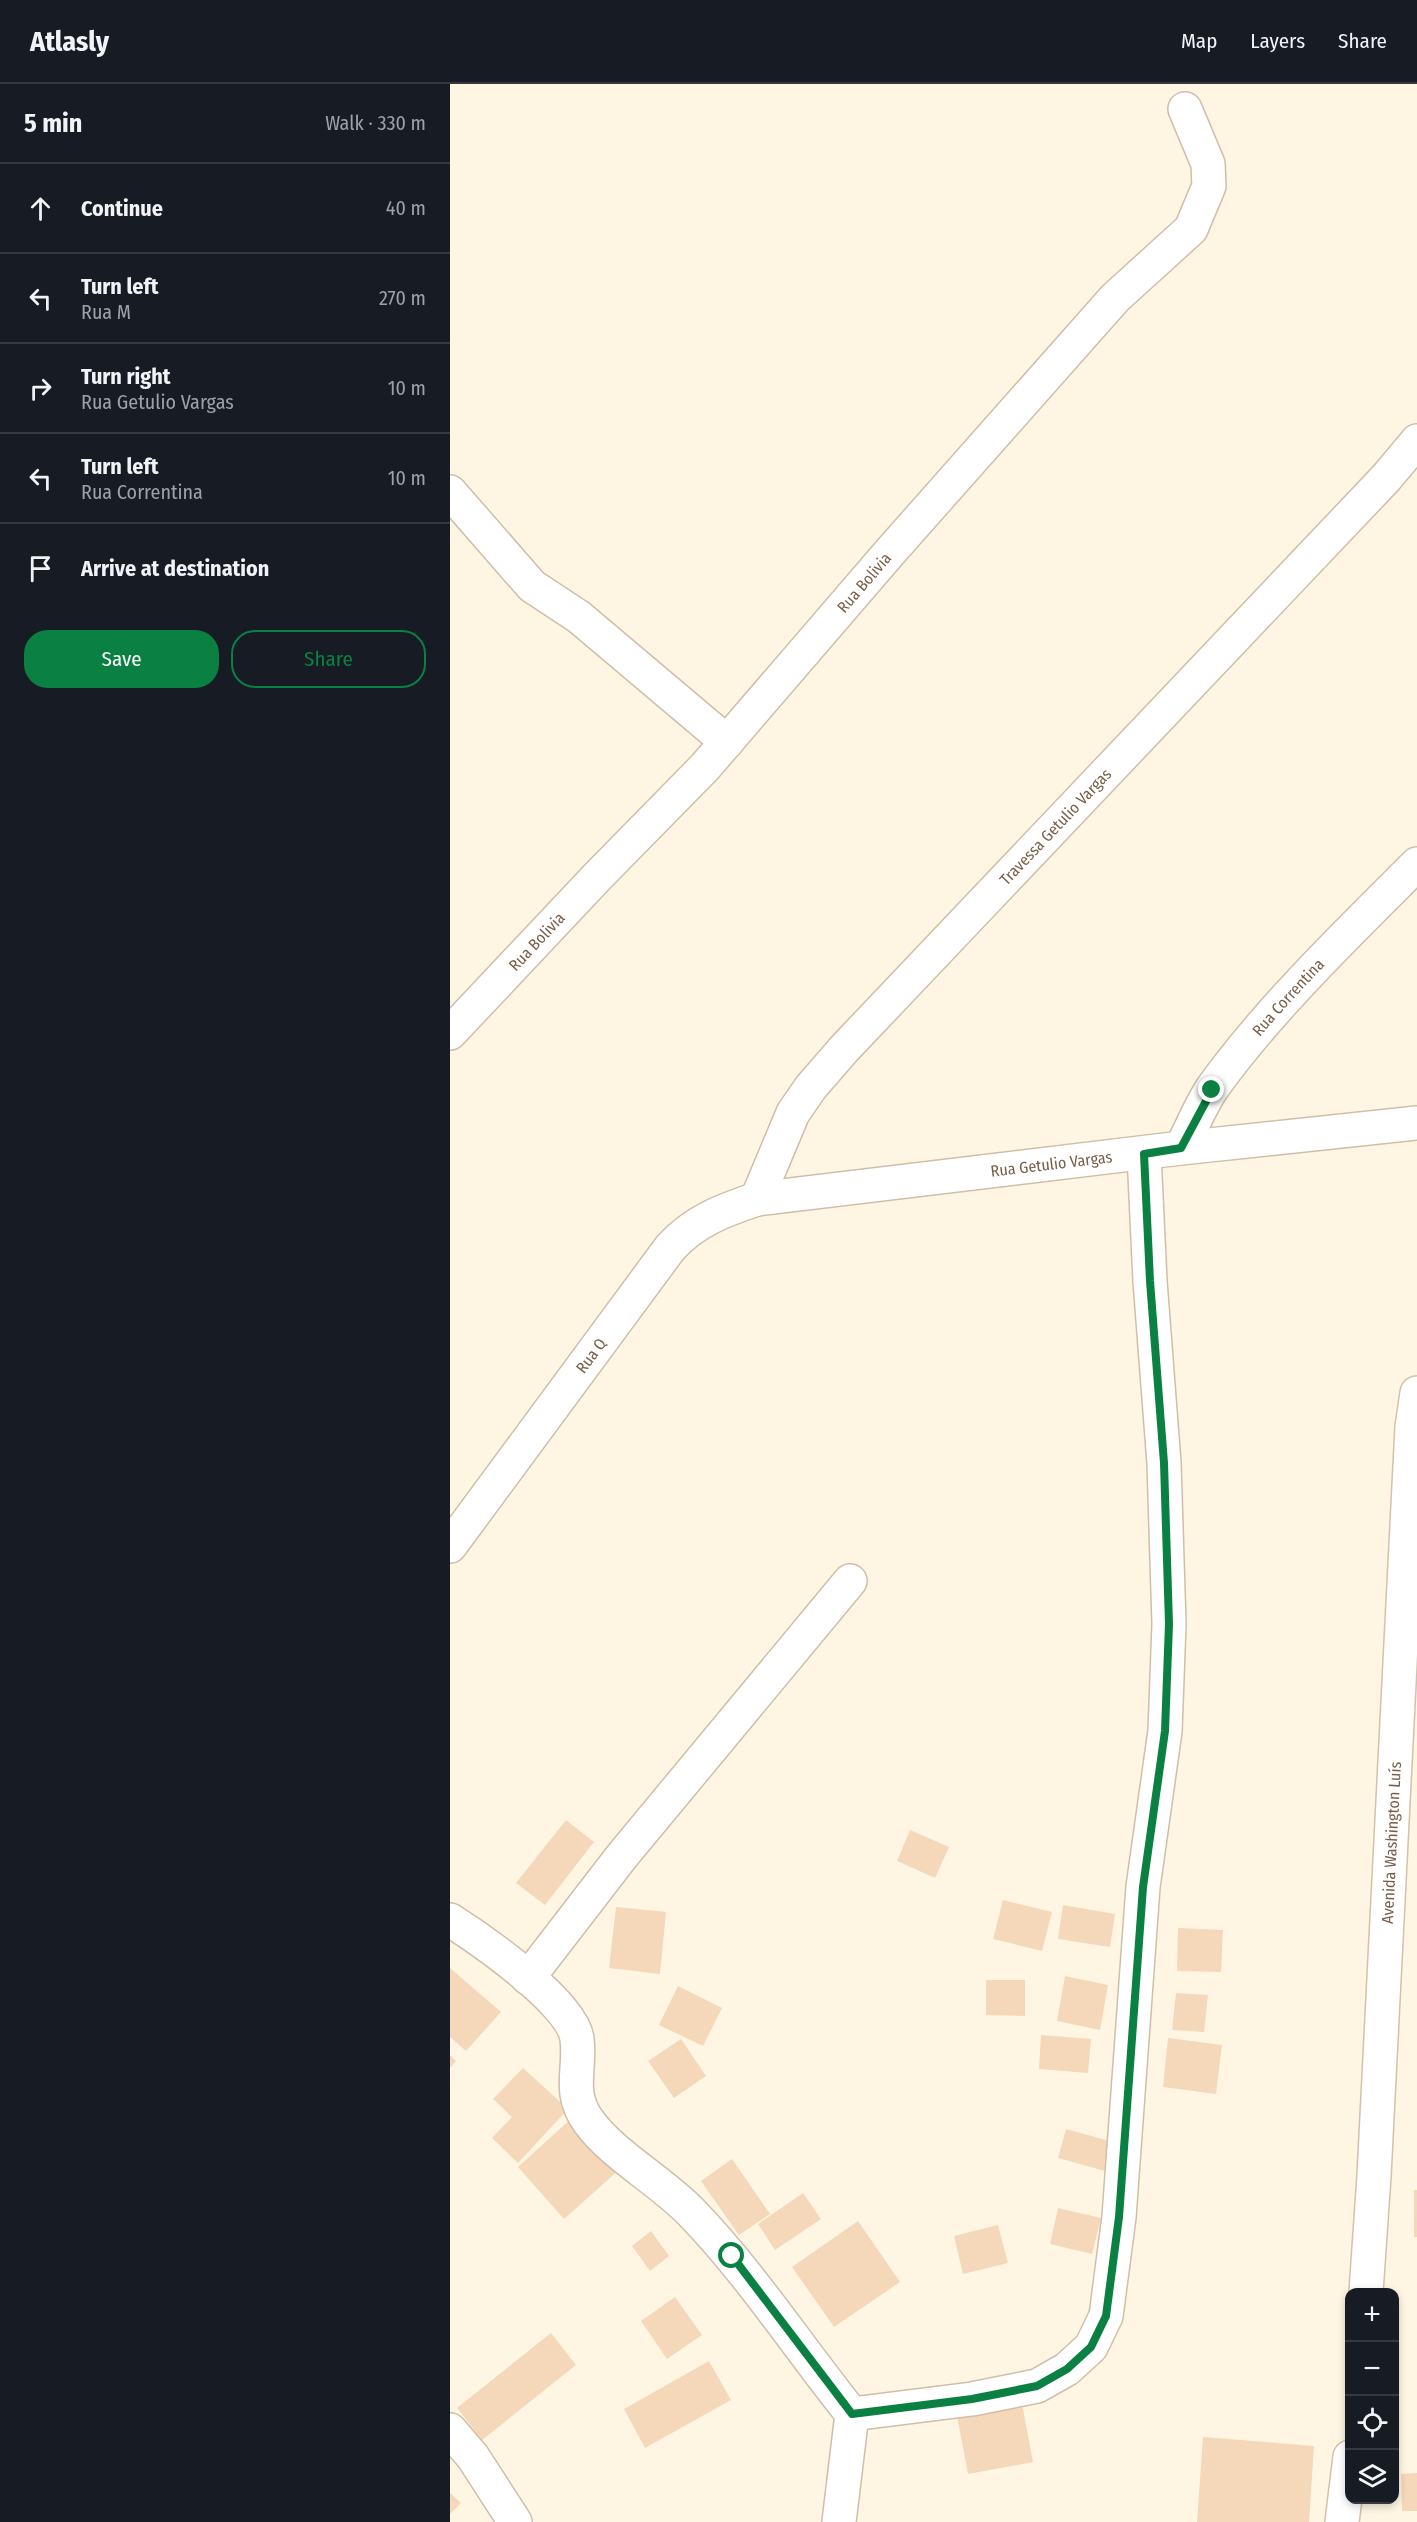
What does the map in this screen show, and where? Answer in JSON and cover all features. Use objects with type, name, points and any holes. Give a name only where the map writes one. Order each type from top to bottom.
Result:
[{"type":"street","name":"Rua Bolivia","points":[[450,1033],[727,742],[1115,298],[1191,229],[1209,186],[1208,164],[1185,109]]},
{"type":"street","name":"Travessa Getulio Vargas","points":[[757,1199],[793,1113],[811,1087],[844,1049],[1386,478],[1417,441]]},
{"type":"street","points":[[450,492],[532,586],[579,617],[727,742]]},
{"type":"street","name":"Rua Correntina","points":[[1181,1148],[1212,1090],[1250,1041],[1349,932],[1417,864]]},
{"type":"street","name":"Rua Getulio Vargas","points":[[757,1199],[1181,1148],[1417,1123]]},
{"type":"street","points":[[852,2414],[972,2399],[1037,2386],[1067,2369],[1091,2347],[1106,2316],[1119,2217],[1143,1887],[1165,1731],[1169,1624],[1164,1463],[1150,1281],[1144,1154]]},
{"type":"street","name":"Rua Q","points":[[450,1546],[684,1232],[718,1212],[757,1199]]},
{"type":"street","name":"Avenida Washington Luís","points":[[1366,2288],[1376,2152],[1412,1427],[1417,1393]]},
{"type":"street","points":[[528,1978],[622,1856],[850,1581]]},
{"type":"street","points":[[450,1920],[482,1941],[528,1978],[569,2018],[577,2038],[575,2075],[578,2106],[590,2124],[689,2209],[732,2256],[852,2414],[838,2522]]},
{"type":"street","points":[[450,2430],[473,2457],[515,2522]]},
{"type":"street","points":[[1342,2522],[1345,2498]]},
{"type":"building","points":[[566,1820],[594,1842],[545,1905],[516,1883]]},
{"type":"building","points":[[910,1830],[949,1847],[935,1878],[897,1861]]},
{"type":"building","points":[[1003,1900],[1052,1912],[1042,1951],[993,1939]]},
{"type":"building","points":[[1063,1905],[1115,1914],[1110,1947],[1058,1939]]},
{"type":"building","points":[[616,1907],[666,1912],[660,1974],[609,1968]]},
{"type":"building","points":[[1178,1928],[1223,1930],[1221,1972],[1177,1971]]},
{"type":"building","points":[[450,1968],[501,2012],[466,2051],[450,2037]]},
{"type":"building","points":[[1065,1976],[1108,1985],[1100,2030],[1057,2021]]},
{"type":"building","points":[[986,1980],[1025,1980],[1025,2016],[986,2015]]},
{"type":"building","points":[[678,1986],[722,2008],[703,2046],[659,2025]]},
{"type":"building","points":[[1176,1993],[1208,1995],[1204,2032],[1172,2030]]},
{"type":"building","points":[[1041,2035],[1091,2039],[1088,2073],[1039,2069]]},
{"type":"building","points":[[1168,2038],[1222,2045],[1216,2094],[1163,2087]]},
{"type":"building","points":[[681,2039],[706,2076],[674,2098],[648,2061]]},
{"type":"building","points":[[450,2055],[456,2061],[450,2068]]},
{"type":"building","points":[[523,2068],[568,2109],[518,2163],[492,2138],[512,2117],[493,2099]]},
{"type":"building","points":[[574,2116],[620,2169],[564,2219],[518,2167]]},
{"type":"building","points":[[1066,2129],[1113,2142],[1105,2171],[1058,2158]]},
{"type":"building","points":[[732,2159],[770,2214],[739,2235],[701,2181]]},
{"type":"building","points":[[1414,2190],[1417,2190],[1417,2237],[1414,2237]]},
{"type":"building","points":[[803,2193],[821,2219],[775,2250],[758,2224]]},
{"type":"building","points":[[1058,2208],[1101,2218],[1092,2254],[1050,2244]]},
{"type":"building","points":[[858,2221],[900,2282],[834,2327],[792,2267]]},
{"type":"building","points":[[998,2225],[1008,2263],[963,2274],[954,2236]]},
{"type":"building","points":[[651,2231],[669,2256],[650,2271],[632,2246]]},
{"type":"building","points":[[675,2297],[702,2335],[667,2359],[641,2321]]},
{"type":"building","points":[[551,2333],[576,2365],[482,2440],[457,2408]]},
{"type":"building","points":[[709,2361],[731,2400],[645,2448],[624,2409]]},
{"type":"building","points":[[1022,2404],[1033,2462],[968,2474],[957,2416]]},
{"type":"building","points":[[1203,2437],[1314,2446],[1309,2522],[1197,2522]]},
{"type":"building","points":[[1417,2473],[1417,2511],[1402,2511],[1401,2474]]},
{"type":"building","points":[[450,2493],[461,2503],[450,2514]]},
{"type":"route","points":[[732,2256],[852,2414],[972,2399],[1037,2386],[1067,2369],[1091,2347],[1106,2316],[1119,2217],[1143,1887],[1165,1731],[1169,1624],[1164,1463],[1150,1281],[1144,1154],[1181,1148],[1212,1090]]}]
